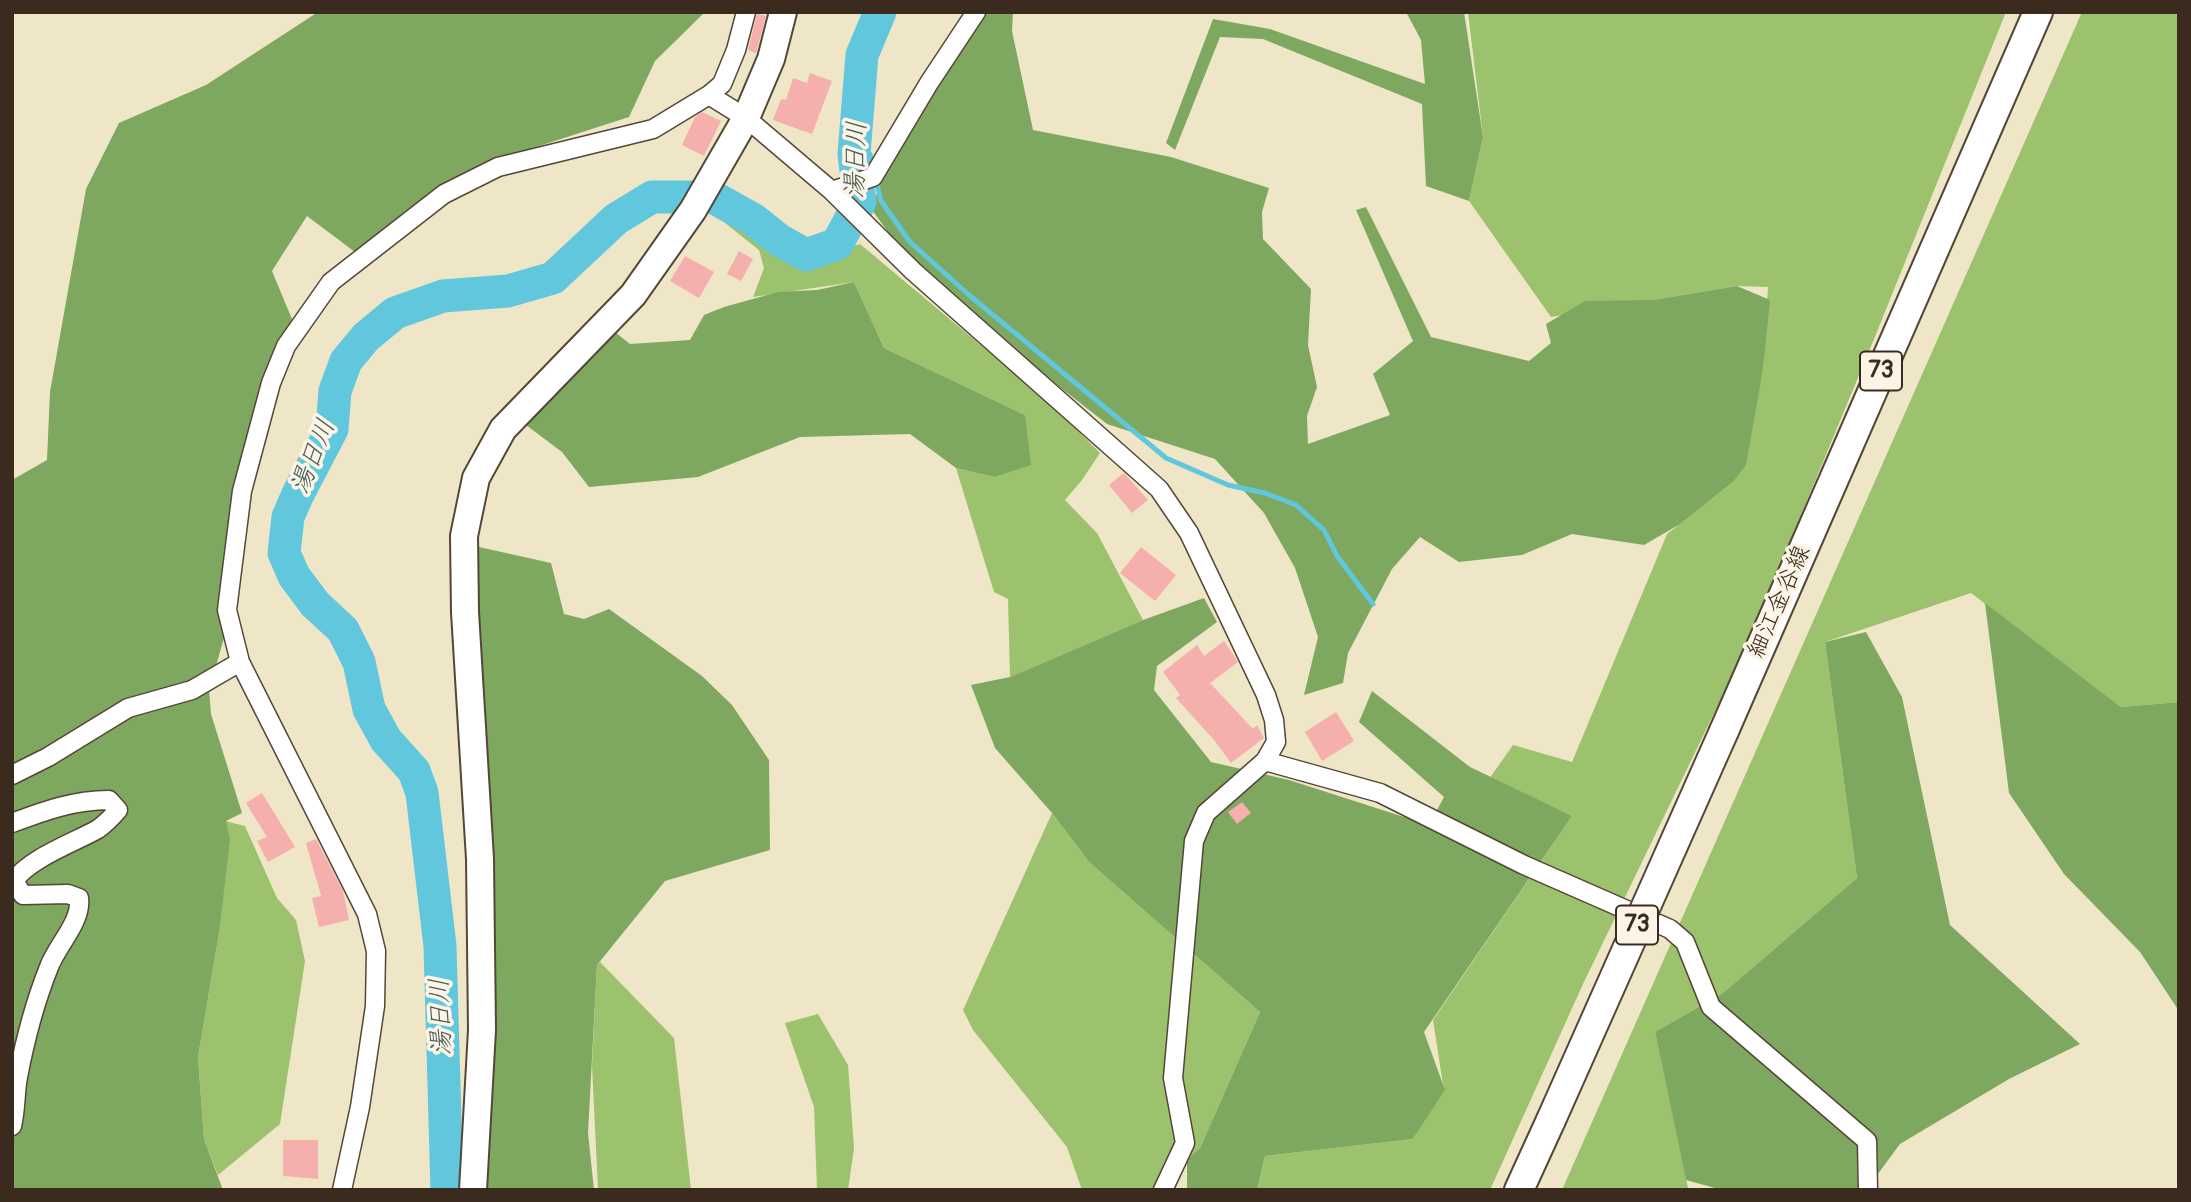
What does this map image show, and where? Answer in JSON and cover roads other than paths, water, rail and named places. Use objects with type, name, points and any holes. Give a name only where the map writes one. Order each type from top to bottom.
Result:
[{"type":"main road","name":"細江金谷線","points":[[1519,1190],[1724,731],[2039,12]]},
{"type":"street","points":[[342,1190],[372,1040],[376,951],[366,914],[240,662],[227,610],[242,491],[271,383],[286,346],[331,282],[443,194],[499,167],[653,129],[723,84],[746,12]]},
{"type":"street","points":[[474,1190],[482,1030],[480,859],[465,612],[464,536],[476,478],[503,429],[632,295],[693,210],[746,118],[771,59],[783,12]]},
{"type":"street","points":[[832,191],[873,177],[929,83],[976,12]]},
{"type":"street","points":[[709,95],[746,118],[832,191],[913,271],[1159,489],[1189,533],[1266,695],[1274,720],[1276,742],[1265,761],[1206,813],[1194,841],[1173,1078],[1185,1143],[1163,1190]]},
{"type":"street","points":[[12,775],[48,757],[128,708],[192,690],[240,662]]},
{"type":"street","points":[[1265,761],[1380,793],[1524,865],[1670,929],[1685,942],[1711,1007],[1867,1141],[1868,1190]]},
{"type":"street","points":[[12,823],[52,808],[90,800],[109,800],[118,810],[101,827],[52,852],[18,875],[14,881],[23,895],[68,894],[79,898],[80,904],[74,922],[53,957],[38,996],[18,1078],[12,1126]]},
{"type":"waterway","name":"湯日川","points":[[447,1190],[440,946],[422,793],[414,771],[386,740],[369,709],[359,662],[343,630],[315,604],[294,576],[284,553],[288,517],[332,429],[335,391],[346,361],[366,337],[395,313],[443,296],[508,291],[553,278],[616,219],[652,197],[713,197],[754,220],[779,240],[806,255],[837,244],[860,202],[854,154],[862,55],[880,12]]},
{"type":"waterway","points":[[854,154],[870,154],[873,167]]},
{"type":"waterway","points":[[876,180],[881,201],[910,242],[969,295],[1166,458],[1228,485],[1265,493],[1296,505],[1324,530],[1337,556],[1373,604]]}]
